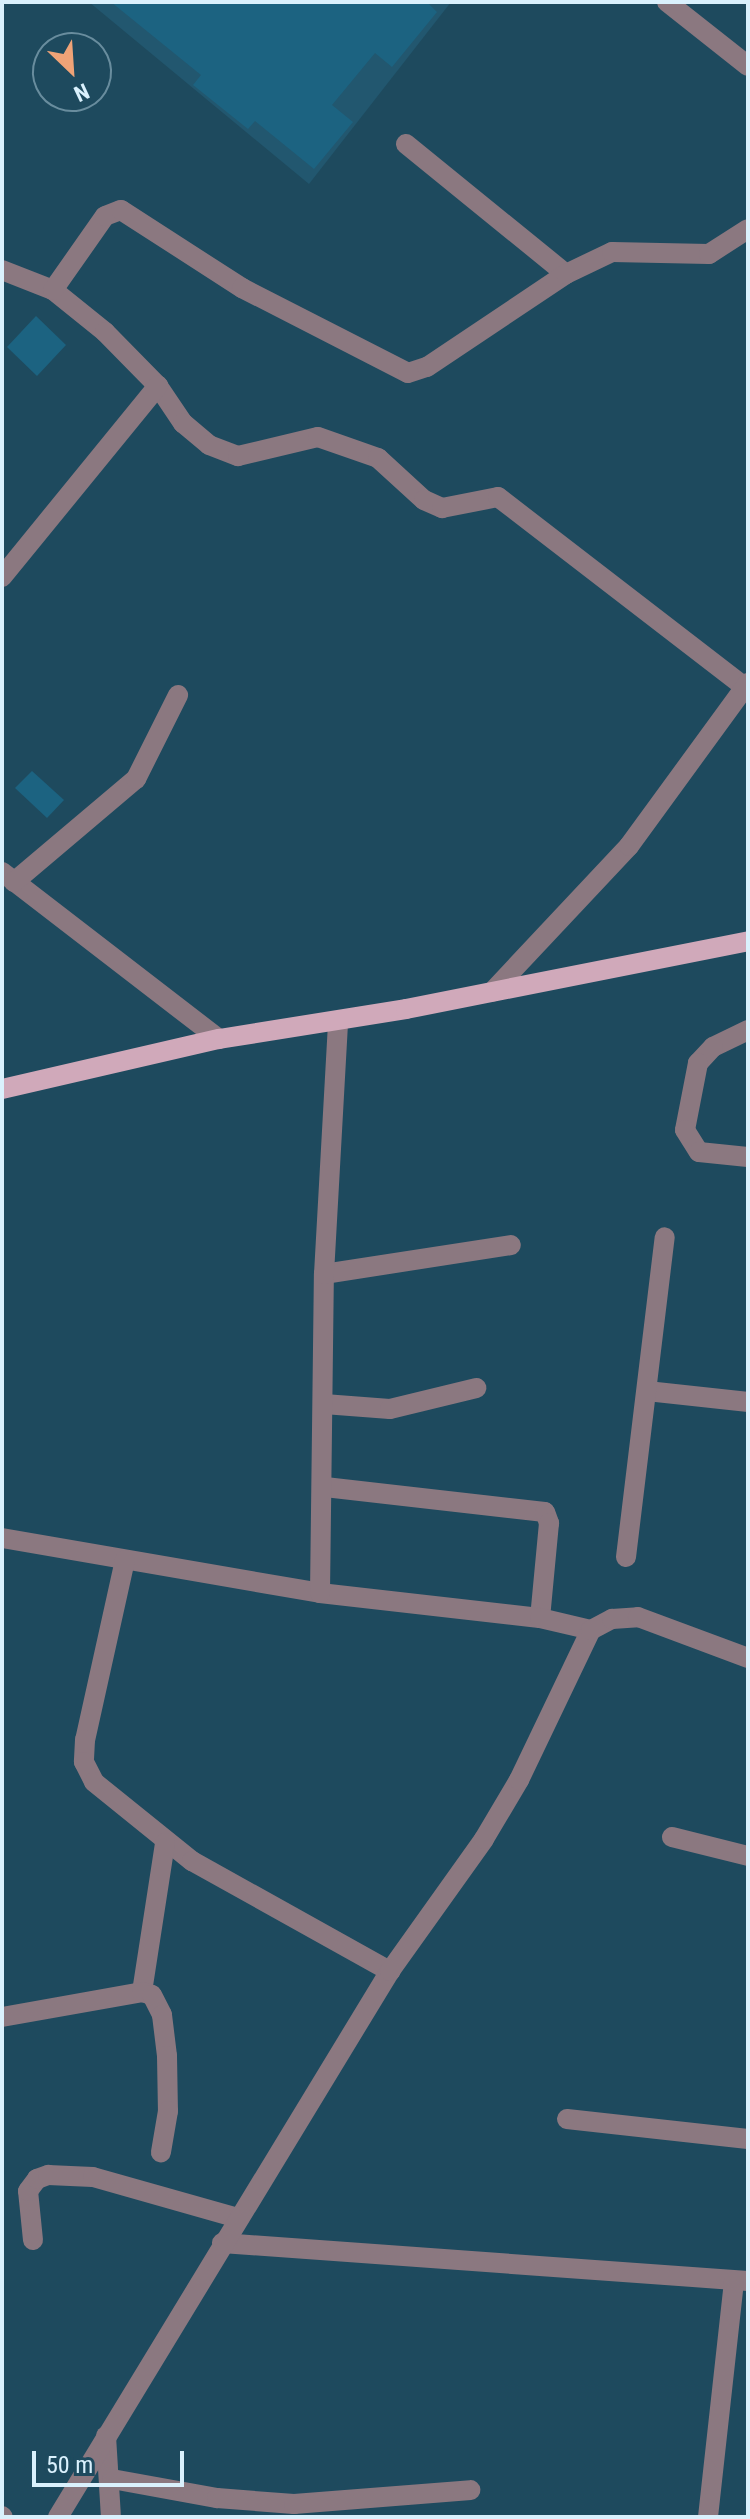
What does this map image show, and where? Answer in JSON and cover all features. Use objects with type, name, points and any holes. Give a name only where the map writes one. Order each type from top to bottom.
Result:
[{"type":"main road","points":[[2,1089],[219,1039],[338,1021],[748,941]]},
{"type":"street","points":[[667,2],[748,66]]},
{"type":"street","points":[[406,144],[566,274]]},
{"type":"street","points":[[53,290],[105,216],[121,210],[242,288],[408,373],[427,367],[566,274],[622,250],[685,257],[709,254],[748,229]]},
{"type":"street","points":[[2,270],[53,290],[105,332],[158,386],[195,436],[228,454],[318,437],[378,458],[424,500],[442,508],[498,497],[747,685],[629,846],[492,992]]},
{"type":"street","points":[[2,577],[158,386]]},
{"type":"street","points":[[178,695],[136,779],[8,877],[219,1039]]},
{"type":"street","points":[[320,1593],[325,1487],[324,1274],[338,1021]]},
{"type":"street","points":[[748,1030],[713,1047],[698,1063],[685,1130],[699,1152],[748,1157]]},
{"type":"street","points":[[626,1557],[665,1237]]},
{"type":"street","points":[[324,1274],[511,1245]]},
{"type":"street","points":[[324,1404],[390,1409],[476,1388]]},
{"type":"street","points":[[647,1391],[748,1402]]},
{"type":"street","points":[[325,1487],[545,1512],[549,1523],[540,1618]]},
{"type":"street","points":[[2,1538],[320,1593],[540,1618],[591,1630]]},
{"type":"street","points":[[125,1560],[84,1762],[94,1782],[165,1843],[390,1971]]},
{"type":"street","points":[[58,2517],[390,1971],[519,1780],[591,1630],[612,1619],[638,1617],[748,1658]]},
{"type":"street","points":[[672,1837],[748,1856]]},
{"type":"street","points":[[142,1992],[165,1843]]},
{"type":"street","points":[[2,2017],[142,1992],[158,2003],[167,2056],[168,2111],[161,2152]]},
{"type":"street","points":[[567,2119],[748,2139]]},
{"type":"street","points":[[33,2240],[28,2191],[37,2179],[48,2175],[93,2177],[238,2218]]},
{"type":"street","points":[[222,2243],[741,2281],[708,2517]]},
{"type":"street","points":[[106,2436],[112,2479],[111,2517]]},
{"type":"street","points":[[112,2479],[217,2498],[294,2504],[470,2490]]},
{"type":"shaded area","points":[[89,2],[451,2],[309,184]]},
{"type":"building","points":[[111,2],[427,2],[437,12],[392,67],[375,53],[332,105],[353,122],[314,169],[255,121],[248,129],[193,85],[201,75]]},
{"type":"building","points":[[36,316],[66,345],[37,376],[7,347]]},
{"type":"building","points":[[32,771],[64,800],[47,818],[15,788]]}]
